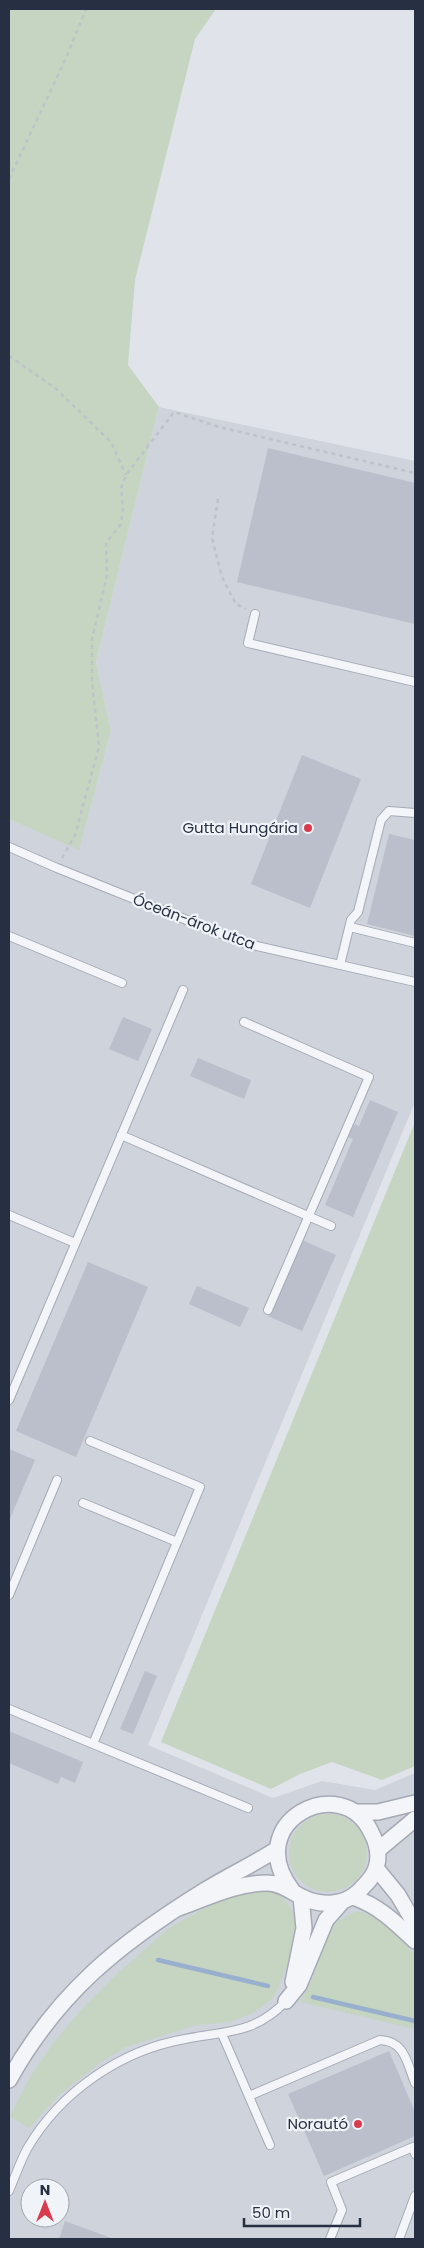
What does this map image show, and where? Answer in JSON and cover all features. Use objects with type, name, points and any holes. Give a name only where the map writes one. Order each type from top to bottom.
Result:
[{"type":"street","points":[[355,1812],[378,1812],[415,1803]]},
{"type":"street","points":[[322,1804],[339,1805],[355,1812],[368,1824],[378,1850],[376,1868],[370,1880],[326,1920],[299,1985],[286,2001],[297,1969],[304,1928],[296,1894],[283,1878],[278,1864],[277,1849],[281,1832],[291,1818],[306,1808],[322,1804]]},
{"type":"street","points":[[378,1850],[415,1819]]},
{"type":"street","points":[[9,2080],[44,2026],[77,1986],[110,1955],[176,1909],[277,1849]]},
{"type":"street","points":[[376,1868],[398,1895],[415,1924]]},
{"type":"street","points":[[176,1909],[237,1888],[269,1883],[321,1904],[347,1899],[370,1903],[386,1912],[415,1941]]},
{"type":"lane","points":[[255,614],[248,643],[415,682]]},
{"type":"lane","points":[[340,965],[351,920],[358,912],[381,820],[389,811],[415,813]]},
{"type":"lane","name":"Óceán-árok utca","points":[[9,847],[244,943],[415,982]]},
{"type":"lane","points":[[350,927],[415,943]]},
{"type":"lane","points":[[9,936],[122,983]]},
{"type":"lane","points":[[9,1400],[183,990]]},
{"type":"lane","points":[[244,1022],[369,1077],[268,1310]]},
{"type":"lane","points":[[121,1135],[331,1226]]},
{"type":"lane","points":[[9,1215],[75,1243]]},
{"type":"lane","points":[[90,1441],[200,1487],[93,1744]]},
{"type":"lane","points":[[9,1595],[57,1480]]},
{"type":"lane","points":[[83,1503],[177,1542]]},
{"type":"lane","points":[[9,1709],[248,1808]]},
{"type":"lane","points":[[9,2191],[27,2150],[42,2127],[78,2088],[108,2068],[144,2050],[184,2039],[222,2034],[253,2025],[273,2014],[286,2001]]},
{"type":"lane","points":[[222,2034],[270,2145]]},
{"type":"lane","points":[[249,2096],[380,2040],[391,2041],[399,2046],[415,2083]]},
{"type":"lane","points":[[330,2239],[342,2210],[331,2182],[413,2147],[415,2154]]},
{"type":"lane","points":[[399,2239],[415,2196]]},
{"type":"path","points":[[9,179],[66,58],[86,9]]},
{"type":"path","points":[[9,356],[54,387],[111,442],[126,475]]},
{"type":"path","points":[[57,868],[75,835],[99,747],[92,682],[92,639],[107,575],[106,543],[121,524],[124,510],[121,488],[126,475],[174,412],[219,427],[415,473]]},
{"type":"path","points":[[218,499],[212,538],[222,577],[236,604],[255,614]]},
{"type":"shaded area","points":[[159,407],[415,461],[415,1102],[148,1745],[273,1798],[322,1781],[375,1790],[415,1773],[415,2239],[9,2239],[9,819],[79,849],[111,731],[96,662]]},
{"type":"green space","points":[[9,9],[216,9],[195,39],[135,280],[128,365],[159,407],[96,662],[111,731],[79,850],[9,819]]},
{"type":"green space","points":[[415,1122],[415,1766],[382,1780],[332,1762],[300,1774],[271,1789],[161,1742]]},
{"type":"green space","points":[[328,1814],[343,1817],[355,1826],[364,1838],[367,1853],[364,1868],[355,1880],[343,1889],[328,1892],[313,1889],[301,1880],[292,1868],[289,1853],[292,1838],[301,1826],[313,1817]]},
{"type":"green space","points":[[255,1890],[277,1892],[288,1904],[297,1919],[295,1946],[274,1997],[255,2012],[230,2022],[197,2025],[126,2047],[101,2062],[58,2096],[29,2128],[10,2116],[30,2077],[54,2042],[83,2008],[115,1976],[169,1928],[227,1896]]},
{"type":"green space","points":[[358,1911],[379,1918],[415,1955],[415,2029],[300,2002],[314,1974],[323,1944],[330,1929],[345,1917]]},
{"type":"building","points":[[268,448],[415,483],[415,624],[237,582]]},
{"type":"building","points":[[302,755],[361,779],[310,908],[251,884]]},
{"type":"building","points":[[389,834],[415,840],[415,936],[367,924]]},
{"type":"building","points":[[123,1017],[152,1029],[138,1061],[109,1049]]},
{"type":"building","points":[[198,1058],[251,1080],[244,1099],[190,1076]]},
{"type":"building","points":[[370,1100],[398,1112],[353,1217],[325,1205],[353,1139],[348,1137],[354,1124],[359,1126]]},
{"type":"building","points":[[302,1240],[336,1255],[302,1331],[268,1316]]},
{"type":"building","points":[[88,1262],[148,1287],[76,1457],[16,1431]]},
{"type":"building","points":[[197,1286],[249,1308],[240,1327],[189,1304]]},
{"type":"building","points":[[9,1449],[35,1460],[9,1521]]},
{"type":"building","points":[[145,1671],[157,1676],[133,1734],[120,1729]]},
{"type":"building","points":[[9,1731],[83,1762],[75,1783],[61,1777],[58,1784],[9,1763]]},
{"type":"building","name":"Norautó","points":[[389,2051],[415,2112],[415,2136],[324,2176],[288,2094]]},
{"type":"building","points":[[70,2223],[114,2239],[59,2239],[63,2228],[70,2228]]},
{"type":"waterway","points":[[158,1960],[268,1986]]},
{"type":"waterway","points":[[313,1997],[415,2021]]},
{"type":"place","name":"Gutta Hungária","points":[[308,828]]},
{"type":"place","name":"Norautó","points":[[358,2124]]}]
